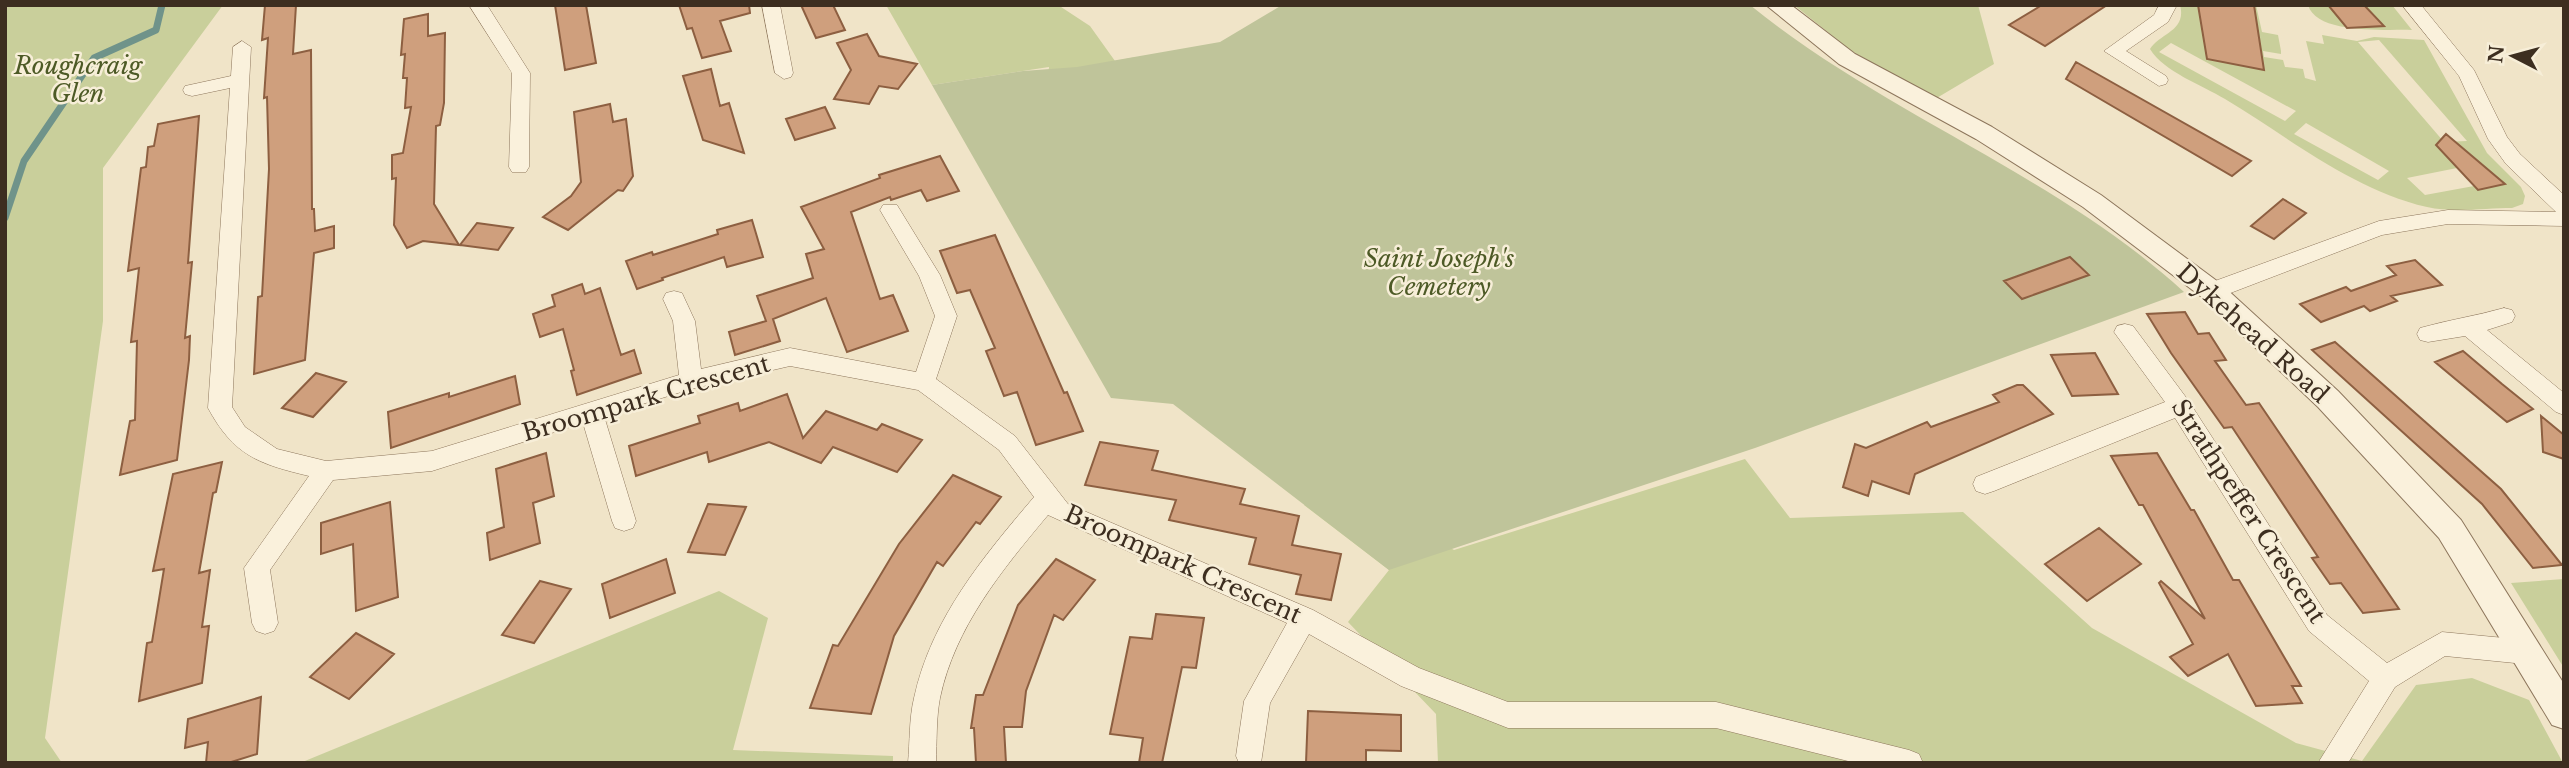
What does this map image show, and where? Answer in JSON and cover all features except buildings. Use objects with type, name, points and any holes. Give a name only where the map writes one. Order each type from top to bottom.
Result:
[{"type":"street","points":[[478,5],[521,73],[519,167]]},
{"type":"street","points":[[771,5],[784,73]]},
{"type":"street","name":"Dykehead Road","points":[[1777,5],[1847,59],[1984,133],[2092,201],[2212,291],[2328,399],[2450,529],[2564,714]]},
{"type":"street","points":[[2159,80],[2113,51],[2162,18],[2168,5]]},
{"type":"street","points":[[2411,5],[2467,74],[2498,139],[2512,159],[2564,207]]},
{"type":"street","name":"Broompark Crescent","points":[[242,47],[220,408],[237,434],[270,457],[326,471],[432,461],[691,380],[790,358],[924,382],[1007,443],[1059,511],[1304,618],[1410,677],[1508,715],[1716,715],[1909,763]]},
{"type":"street","points":[[192,90],[240,80]]},
{"type":"street","points":[[890,210],[929,275],[946,316],[924,382]]},
{"type":"street","points":[[2212,291],[2379,228],[2448,217],[2564,219]]},
{"type":"street","points":[[674,299],[684,321],[691,380]]},
{"type":"street","points":[[2428,334],[2469,327],[2504,316]]},
{"type":"street","points":[[2469,327],[2564,406]]},
{"type":"street","name":"Strathpeffer Crescent","points":[[2125,332],[2180,406],[2318,623],[2386,678]]},
{"type":"street","points":[[1985,484],[2180,406]]},
{"type":"street","points":[[591,411],[624,521]]},
{"type":"street","points":[[265,623],[257,568],[326,471]]},
{"type":"street","points":[[922,763],[927,698],[957,615],[996,559],[1049,497]]},
{"type":"street","points":[[1250,756],[1257,701],[1304,618]]},
{"type":"street","points":[[2332,763],[2386,678],[2442,645],[2525,652]]},
{"type":"green space","name":"Roughcraig Glen","points":[[5,5],[223,5],[103,168],[103,321],[45,738],[62,763],[5,763]]},
{"type":"green space","points":[[886,5],[1058,5],[1090,26],[1115,61],[1136,57],[1047,87],[1049,67],[932,85]]},
{"type":"green space","name":"Saint Joseph's Cemetery","points":[[1282,5],[1750,5],[1857,80],[2081,213],[2134,250],[2184,292],[1755,448],[1389,570],[1173,404],[1111,398],[932,85],[1023,71],[1077,67],[1220,42]]},
{"type":"green space","points":[[1794,5],[1978,5],[1994,64],[1935,99],[1850,50]]},
{"type":"green space","points":[[2180,5],[2198,5],[2204,37],[2221,5],[2256,5],[2262,32],[2278,35],[2281,51],[2281,54],[2263,51],[2264,57],[2283,60],[2285,67],[2303,69],[2305,78],[2316,81],[2306,41],[2324,44],[2322,35],[2357,41],[2374,37],[2424,40],[2487,153],[2521,187],[2525,196],[2523,204],[2512,208],[2437,209],[2399,199],[2347,175],[2225,99],[2164,65],[2150,49],[2176,26],[2181,14]],"holes":[[[2379,40],[2467,141],[2444,142],[2358,42]],[[2171,43],[2296,111],[2285,121],[2159,52]],[[2306,123],[2389,171],[2378,180],[2294,134]],[[2457,168],[2461,172],[2486,168],[2474,186],[2425,195],[2407,178]]]},
{"type":"green space","points":[[2308,5],[2342,5],[2361,27],[2383,26],[2364,5],[2392,5],[2412,30],[2370,30],[2338,26],[2314,15]]},
{"type":"green space","points":[[1377,452],[1414,525],[1454,550],[1745,459],[1790,518],[1963,512],[2092,628],[2296,743],[2362,761],[2416,685],[2472,678],[2529,700],[2563,763],[1438,763],[1436,714],[1348,622],[1389,570],[1304,505]]},
{"type":"green space","points":[[2564,579],[2564,668],[2511,583]]},
{"type":"green space","points":[[719,591],[768,618],[733,750],[893,756],[893,763],[300,763]]},
{"type":"waterway","points":[[5,218],[24,161],[94,58],[156,30],[162,5]]}]
